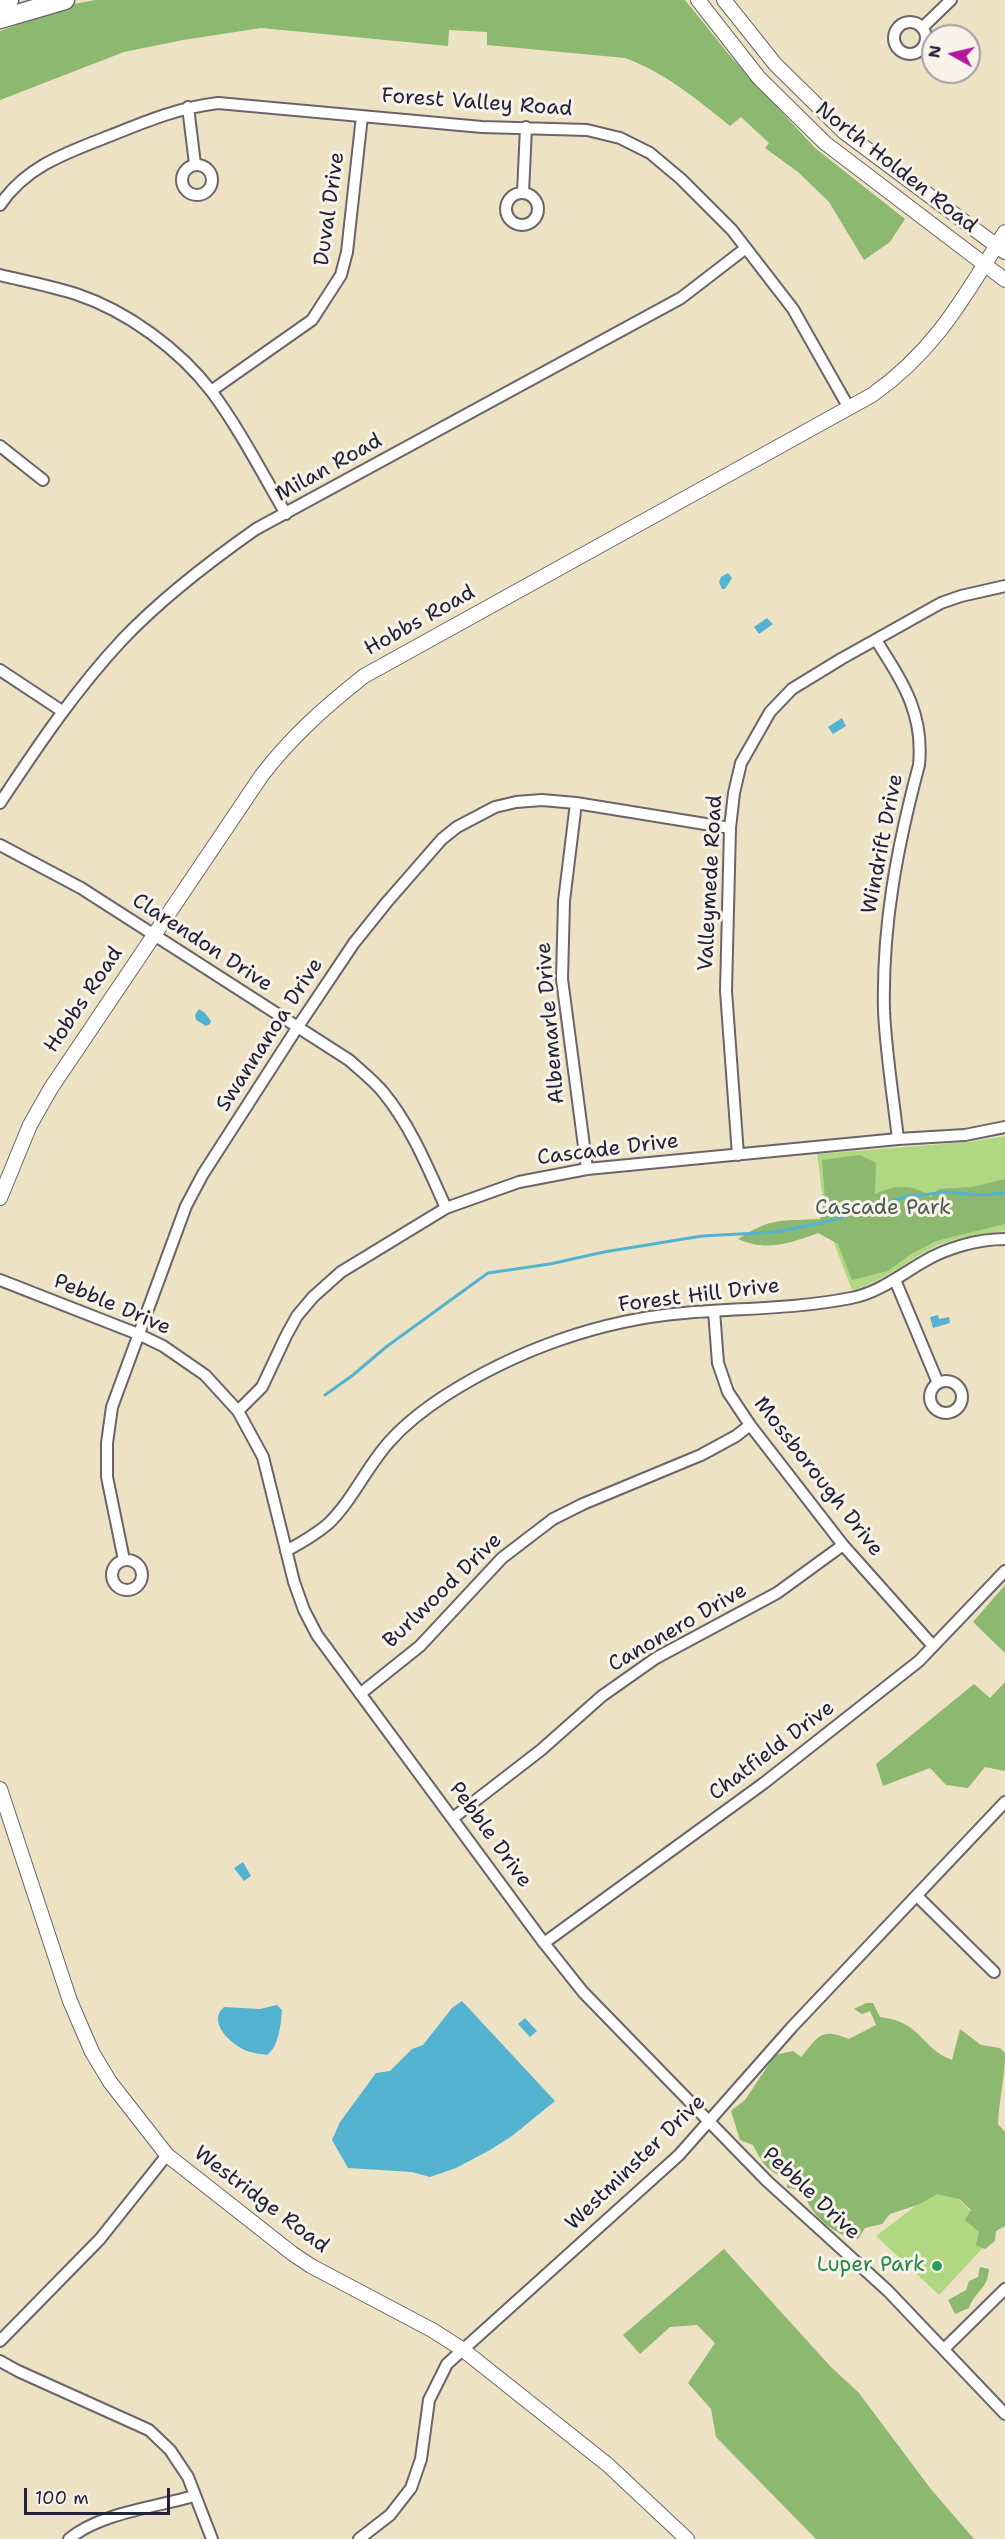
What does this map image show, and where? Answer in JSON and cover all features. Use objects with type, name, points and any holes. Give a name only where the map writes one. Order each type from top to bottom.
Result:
[{"type":"highway","points":[[0,4],[9,0]]},
{"type":"highway","points":[[0,19],[64,0]]},
{"type":"main road","name":"North Holden Road","points":[[698,0],[759,78],[825,143],[1005,280]]},
{"type":"main road","name":"North Holden Road","points":[[724,0],[775,64],[844,132],[1001,249]]},
{"type":"main road","name":"Hobbs Road","points":[[0,1198],[30,1125],[51,1088],[262,775],[287,743],[317,714],[364,676],[849,408],[894,380],[927,348],[946,325],[985,265],[1001,249],[1005,232]]},
{"type":"main road","name":"Westridge Road","points":[[0,1789],[81,2029],[110,2082],[167,2155],[302,2260],[432,2330],[462,2349],[608,2465],[687,2539]]},
{"type":"street","points":[[926,24],[951,0]]},
{"type":"street","name":"Forest Valley Road","points":[[0,206],[22,179],[45,162],[155,117],[188,107],[218,103],[482,127],[599,131],[620,138],[650,153],[689,186],[732,230],[793,309],[849,408]]},
{"type":"street","points":[[188,107],[195,164]]},
{"type":"street","name":"Duval Drive","points":[[211,391],[312,320],[341,275],[347,252],[362,116]]},
{"type":"street","points":[[523,193],[526,127]]},
{"type":"street","name":"Milan Road","points":[[0,803],[62,711],[123,639],[170,594],[211,561],[256,529],[681,298],[746,248]]},
{"type":"street","points":[[0,275],[76,294],[114,311],[155,338],[187,364],[211,391],[239,433],[285,514]]},
{"type":"street","points":[[0,446],[43,480]]},
{"type":"street","name":"Valleymede Road","points":[[738,1155],[726,990],[730,828],[734,793],[741,763],[770,712],[792,689],[841,658],[941,603],[1005,586]]},
{"type":"street","name":"Windrift Drive","points":[[876,640],[899,676],[914,706],[921,747],[919,765],[893,875],[884,965],[887,1047],[898,1139]]},
{"type":"street","points":[[0,670],[62,711]]},
{"type":"street","name":"Swannanoa Drive","points":[[124,1560],[110,1498],[107,1443],[112,1407],[186,1206],[297,1028],[354,943],[387,902],[442,839],[470,819],[495,807],[516,802],[542,800],[576,803],[730,828]]},
{"type":"street","name":"Albemarle Drive","points":[[576,803],[564,901],[562,979],[587,1169]]},
{"type":"street","name":"Clarendon Drive","points":[[0,845],[81,888],[349,1060],[382,1091],[404,1122],[446,1208]]},
{"type":"street","name":"Cascade Drive","points":[[238,1411],[262,1387],[291,1326],[313,1297],[356,1262],[446,1208],[519,1182],[587,1169],[898,1139],[965,1135],[1005,1127]]},
{"type":"street","name":"Forest Hill Drive","points":[[286,1551],[309,1539],[328,1523],[390,1441],[416,1417],[473,1379],[517,1356],[578,1334],[633,1320],[852,1298],[895,1280],[937,1254],[977,1243],[1005,1239]]},
{"type":"street","name":"Pebble Drive","points":[[0,1280],[138,1334],[181,1356],[238,1411],[263,1457],[294,1582],[313,1627],[544,1942],[583,1992],[709,2122],[767,2181],[888,2291],[945,2348],[1005,2414]]},
{"type":"street","points":[[895,1280],[938,1383]]},
{"type":"street","name":"Mossborough Drive","points":[[714,1311],[718,1363],[728,1392],[750,1425],[843,1545],[933,1646]]},
{"type":"street","name":"Burlwood Drive","points":[[360,1694],[420,1646],[501,1558],[553,1519],[583,1504],[701,1455],[736,1436],[750,1425]]},
{"type":"street","name":"Canonero Drive","points":[[453,1818],[541,1750],[602,1696],[656,1658],[777,1593],[843,1545]]},
{"type":"street","name":"Chatfield Drive","points":[[544,1942],[764,1783],[919,1661],[1005,1571]]},
{"type":"street","name":"Westminster Drive","points":[[359,2539],[390,2515],[411,2488],[421,2459],[429,2400],[447,2364],[679,2155],[792,2027],[1005,1802]]},
{"type":"street","points":[[917,1896],[994,1972]]},
{"type":"street","points":[[0,2341],[106,2233],[167,2155]]},
{"type":"street","points":[[945,2348],[1005,2289]]},
{"type":"street","points":[[0,2361],[27,2376],[149,2430],[176,2459],[188,2477],[212,2539]]},
{"type":"street","points":[[69,2539],[103,2520],[194,2496]]},
{"type":"green space","points":[[95,0],[685,0],[731,57],[815,148],[905,219],[890,242],[864,260],[829,202],[798,172],[765,148],[769,143],[741,117],[730,126],[667,79],[625,58],[487,45],[487,32],[449,30],[448,46],[261,28],[124,52],[0,100],[0,31],[74,4]]},
{"type":"green space","name":"Cascade Park","points":[[1005,1136],[1005,1231],[961,1238],[936,1246],[875,1282],[852,1290],[826,1222],[817,1154],[968,1142]]},
{"type":"green space","name":"Cascade Park","points":[[860,1155],[876,1163],[875,1194],[903,1187],[916,1189],[931,1197],[939,1189],[972,1187],[1005,1179],[1005,1224],[936,1241],[911,1254],[888,1271],[852,1280],[838,1244],[818,1233],[778,1245],[759,1245],[738,1239],[768,1224],[786,1220],[820,1219],[825,1199],[822,1160]]},
{"type":"green space","points":[[1005,1585],[1005,1653],[973,1622]]},
{"type":"green space","points":[[1005,1682],[1005,1771],[985,1767],[968,1788],[946,1785],[930,1768],[883,1786],[876,1764],[974,1684],[990,1698]]},
{"type":"green space","points":[[866,2003],[873,2003],[880,2017],[905,2024],[933,2049],[952,2060],[960,2029],[981,2045],[1000,2048],[1005,2053],[998,2124],[1005,2132],[1005,2226],[996,2231],[995,2241],[985,2249],[976,2245],[979,2232],[965,2220],[971,2210],[959,2199],[937,2194],[920,2204],[890,2214],[882,2224],[865,2228],[858,2239],[842,2234],[826,2225],[808,2204],[805,2196],[805,2178],[796,2179],[796,2189],[787,2188],[787,2179],[766,2166],[753,2145],[740,2140],[731,2111],[745,2100],[775,2055],[793,2051],[801,2057],[821,2036],[832,2034],[849,2039],[876,2025],[870,2011],[862,2014],[854,2009]]},
{"type":"green space","name":"Luper Park","points":[[941,2191],[955,2196],[995,2235],[939,2295],[876,2236],[922,2201]]},
{"type":"green space","points":[[724,2249],[830,2366],[859,2393],[930,2488],[974,2539],[816,2539],[716,2437],[711,2409],[688,2383],[715,2343],[697,2325],[670,2327],[640,2354],[623,2335]]},
{"type":"green space","points":[[980,2267],[989,2269],[984,2286],[969,2308],[955,2314],[948,2300],[966,2290],[969,2281],[978,2277]]},
{"type":"water","points":[[728,573],[732,578],[725,589],[722,589],[719,582],[721,577]]},
{"type":"water","points":[[767,618],[773,624],[759,634],[754,627]]},
{"type":"water","points":[[842,718],[846,726],[833,734],[828,727]]},
{"type":"water","points":[[199,1009],[211,1021],[210,1024],[206,1026],[196,1020],[195,1015]]},
{"type":"water","points":[[938,1315],[939,1319],[949,1317],[950,1323],[933,1328],[930,1317]]},
{"type":"water","points":[[243,1862],[251,1876],[244,1881],[234,1868]]},
{"type":"water","points":[[462,2001],[555,2101],[512,2136],[490,2150],[456,2168],[430,2177],[412,2172],[348,2168],[332,2140],[340,2122],[376,2073],[390,2071],[412,2049],[423,2045],[452,2008]]},
{"type":"water","points":[[277,2005],[282,2010],[280,2028],[277,2041],[267,2055],[241,2048],[228,2038],[219,2026],[219,2013],[224,2007],[260,2009]]},
{"type":"water","points":[[525,2018],[537,2031],[530,2037],[518,2024]]},
{"type":"waterway","points":[[325,1395],[386,1347],[488,1273],[702,1236],[776,1232],[826,1222],[905,1197],[946,1192],[980,1195],[1005,1193]]},
{"type":"place","name":"Luper Park","points":[[937,2266]]}]
